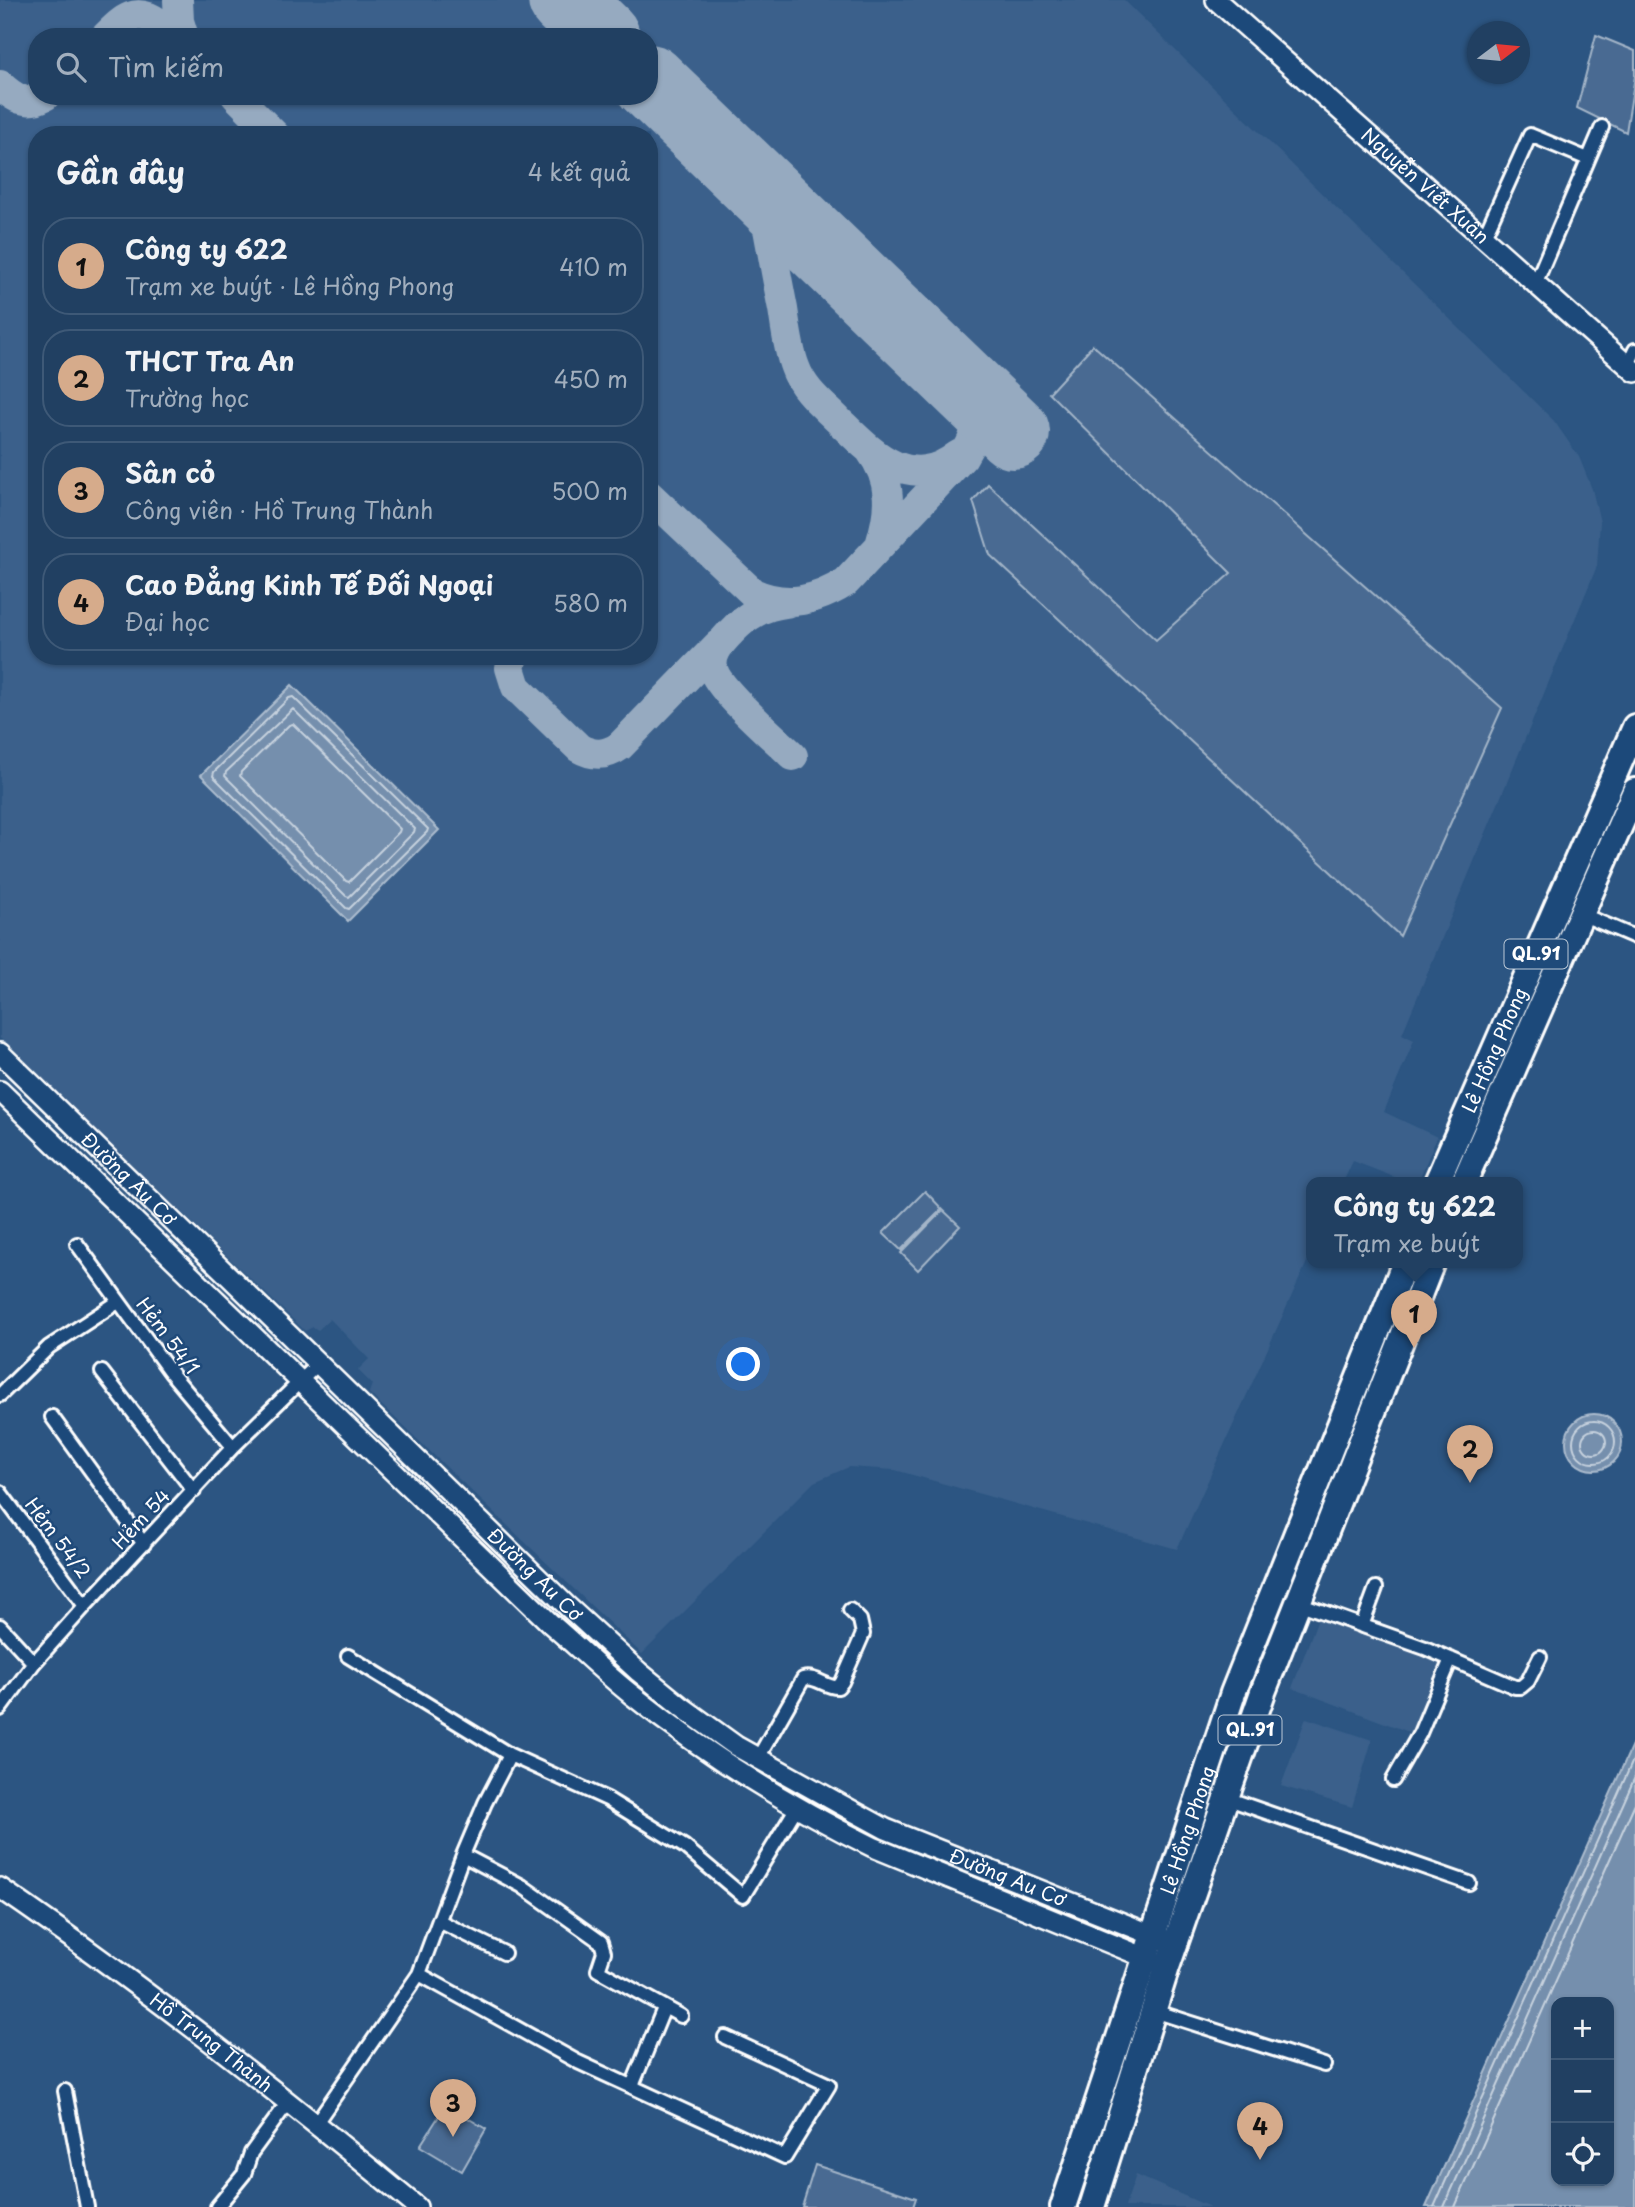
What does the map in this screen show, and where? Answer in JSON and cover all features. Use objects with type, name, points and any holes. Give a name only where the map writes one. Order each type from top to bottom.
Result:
[{"type":"highway","name":"Lê Hồng Phong","points":[[1439,1177],[1635,727]]},
{"type":"highway","name":"Lê Hồng Phong","points":[[1466,1177],[1635,791]]},
{"type":"highway","name":"Lê Hồng Phong","points":[[1070,2205],[1148,1946],[1233,1693],[1403,1268]]},
{"type":"highway","name":"Lê Hồng Phong","points":[[1092,2207],[1167,1967],[1263,1692],[1430,1268]]},
{"type":"street","name":"Nguyễn Viết Xuân","points":[[1216,0],[1536,282],[1633,362]]},
{"type":"street","points":[[1536,282],[1602,127]]},
{"type":"street","points":[[1485,237],[1530,135],[1588,159]]},
{"type":"street","points":[[1581,914],[1635,937]]},
{"type":"street","name":"Đường Âu Cơ","points":[[0,1053],[537,1577],[639,1672],[682,1707],[736,1746],[886,1829],[1148,1946],[1167,1967]]},
{"type":"street","name":"Đường Âu Cơ","points":[[0,1091],[521,1595],[629,1693],[663,1720],[752,1781],[873,1847],[1148,1946],[1176,1944]]},
{"type":"street","name":"Hẻm 54/1","points":[[77,1244],[171,1373],[233,1447]]},
{"type":"street","points":[[0,1395],[49,1347],[118,1302]]},
{"type":"street","name":"Hẻm 54","points":[[0,1709],[34,1663],[85,1606],[233,1447],[319,1363]]},
{"type":"street","points":[[102,1372],[194,1491]]},
{"type":"street","points":[[52,1417],[144,1544]]},
{"type":"street","name":"Hẻm 54/2","points":[[0,1493],[85,1606]]},
{"type":"street","points":[[521,1595],[537,1577]]},
{"type":"street","points":[[1362,1626],[1376,1588]]},
{"type":"street","points":[[1298,1603],[1451,1659],[1515,1687],[1521,1688],[1528,1681],[1540,1657]]},
{"type":"street","points":[[758,1758],[803,1679],[808,1678],[833,1688],[842,1682],[863,1634],[860,1620],[850,1610]]},
{"type":"street","points":[[0,1626],[34,1663]]},
{"type":"street","points":[[348,1656],[510,1755],[607,1799],[685,1847],[743,1896],[797,1807]]},
{"type":"street","points":[[1393,1780],[1420,1733],[1451,1659]]},
{"type":"street","points":[[316,2123],[419,1975],[463,1855],[485,1803],[510,1755]]},
{"type":"street","points":[[1226,1798],[1469,1883]]},
{"type":"street","points":[[463,1855],[522,1886],[601,1942],[604,1952],[598,1970],[681,2017]]},
{"type":"street","name":"Hồ Trung Thành","points":[[0,1888],[160,2002],[289,2101],[417,2207]]},
{"type":"street","points":[[439,1921],[504,1953]]},
{"type":"street","points":[[419,1975],[578,2062],[785,2157],[829,2085],[725,2037]]},
{"type":"street","points":[[632,2086],[664,2008]]},
{"type":"street","points":[[1154,2011],[1324,2065]]},
{"type":"street","points":[[65,2091],[87,2207]]},
{"type":"street","points":[[217,2207],[244,2174],[251,2153],[289,2101]]},
{"type":"shaded area","points":[[0,0],[1124,0],[1554,421],[1579,457],[1592,489],[1600,522],[1597,566],[1402,1034],[1414,1040],[1384,1112],[1437,1137],[1420,1177],[1394,1177],[1353,1161],[1345,1177],[1306,1177],[1306,1264],[1177,1549],[895,1470],[849,1467],[814,1482],[642,1654],[369,1393],[372,1384],[358,1370],[369,1359],[330,1319],[318,1330],[313,1327],[305,1331],[0,1038]]},
{"type":"shaded area","points":[[1596,35],[1635,51],[1635,76],[1626,132],[1577,108]]},
{"type":"shaded area","points":[[1093,345],[1502,708],[1400,936],[990,555],[973,501],[988,484],[1156,640],[1231,573],[1049,393]]},
{"type":"shaded area","points":[[925,1191],[942,1209],[901,1250],[883,1233]]},
{"type":"shaded area","points":[[943,1210],[960,1226],[918,1270],[901,1253]]},
{"type":"shaded area","points":[[1320,1613],[1444,1660],[1417,1735],[1292,1688]]},
{"type":"shaded area","points":[[1306,1718],[1372,1740],[1352,1807],[1281,1786]]},
{"type":"shaded area","points":[[446,2105],[486,2129],[462,2171],[420,2146]]},
{"type":"shaded area","points":[[815,2165],[916,2198],[913,2207],[802,2207]]},
{"type":"shaded area","points":[[1136,2175],[1210,2207],[1125,2207]]},
{"type":"water","points":[[292,685],[439,830],[348,921],[201,775]]},
{"type":"water","points":[[1594,1414],[1605,1416],[1614,1422],[1620,1431],[1620,1453],[1614,1462],[1605,1468],[1594,1470],[1583,1468],[1574,1462],[1568,1453],[1566,1442],[1568,1431],[1574,1422],[1583,1416]]},
{"type":"water","points":[[1635,1739],[1635,2207],[1426,2207]]},
{"type":"taxiway","points":[[178,0],[181,28]]},
{"type":"taxiway","points":[[115,28],[136,15],[143,15],[159,23]]},
{"type":"taxiway","points":[[0,85],[10,94],[28,100]]},
{"type":"taxiway","points":[[245,105],[266,126]]},
{"type":"taxiway","points":[[737,166],[756,188],[763,203],[791,353],[798,375],[808,390],[865,446],[893,465],[908,470],[924,470],[940,466],[958,455]]},
{"type":"taxiway","points":[[658,503],[753,593],[777,600],[812,598],[846,582],[963,457],[976,432],[983,403]]},
{"type":"taxiway","points":[[870,450],[883,473],[888,496],[880,545]]},
{"type":"taxiway","points":[[786,603],[770,606],[743,621],[720,644],[715,653],[713,669],[725,689],[793,756]]},
{"type":"taxiway","points":[[511,665],[516,687],[579,748],[600,754],[620,746],[718,645]]},
{"type":"runway","points":[[565,0],[594,28]]},
{"type":"runway","points":[[658,90],[1013,432]]},
{"type":"place","name":"Công ty 622","points":[[1414,1348]]},
{"type":"place","name":"THCT Tra An","points":[[1470,1483]]},
{"type":"place","name":"Sân cỏ","points":[[453,2137]]},
{"type":"place","name":"Cao Đẳng Kinh Tế Đối Ngoại","points":[[1260,2160]]}]
